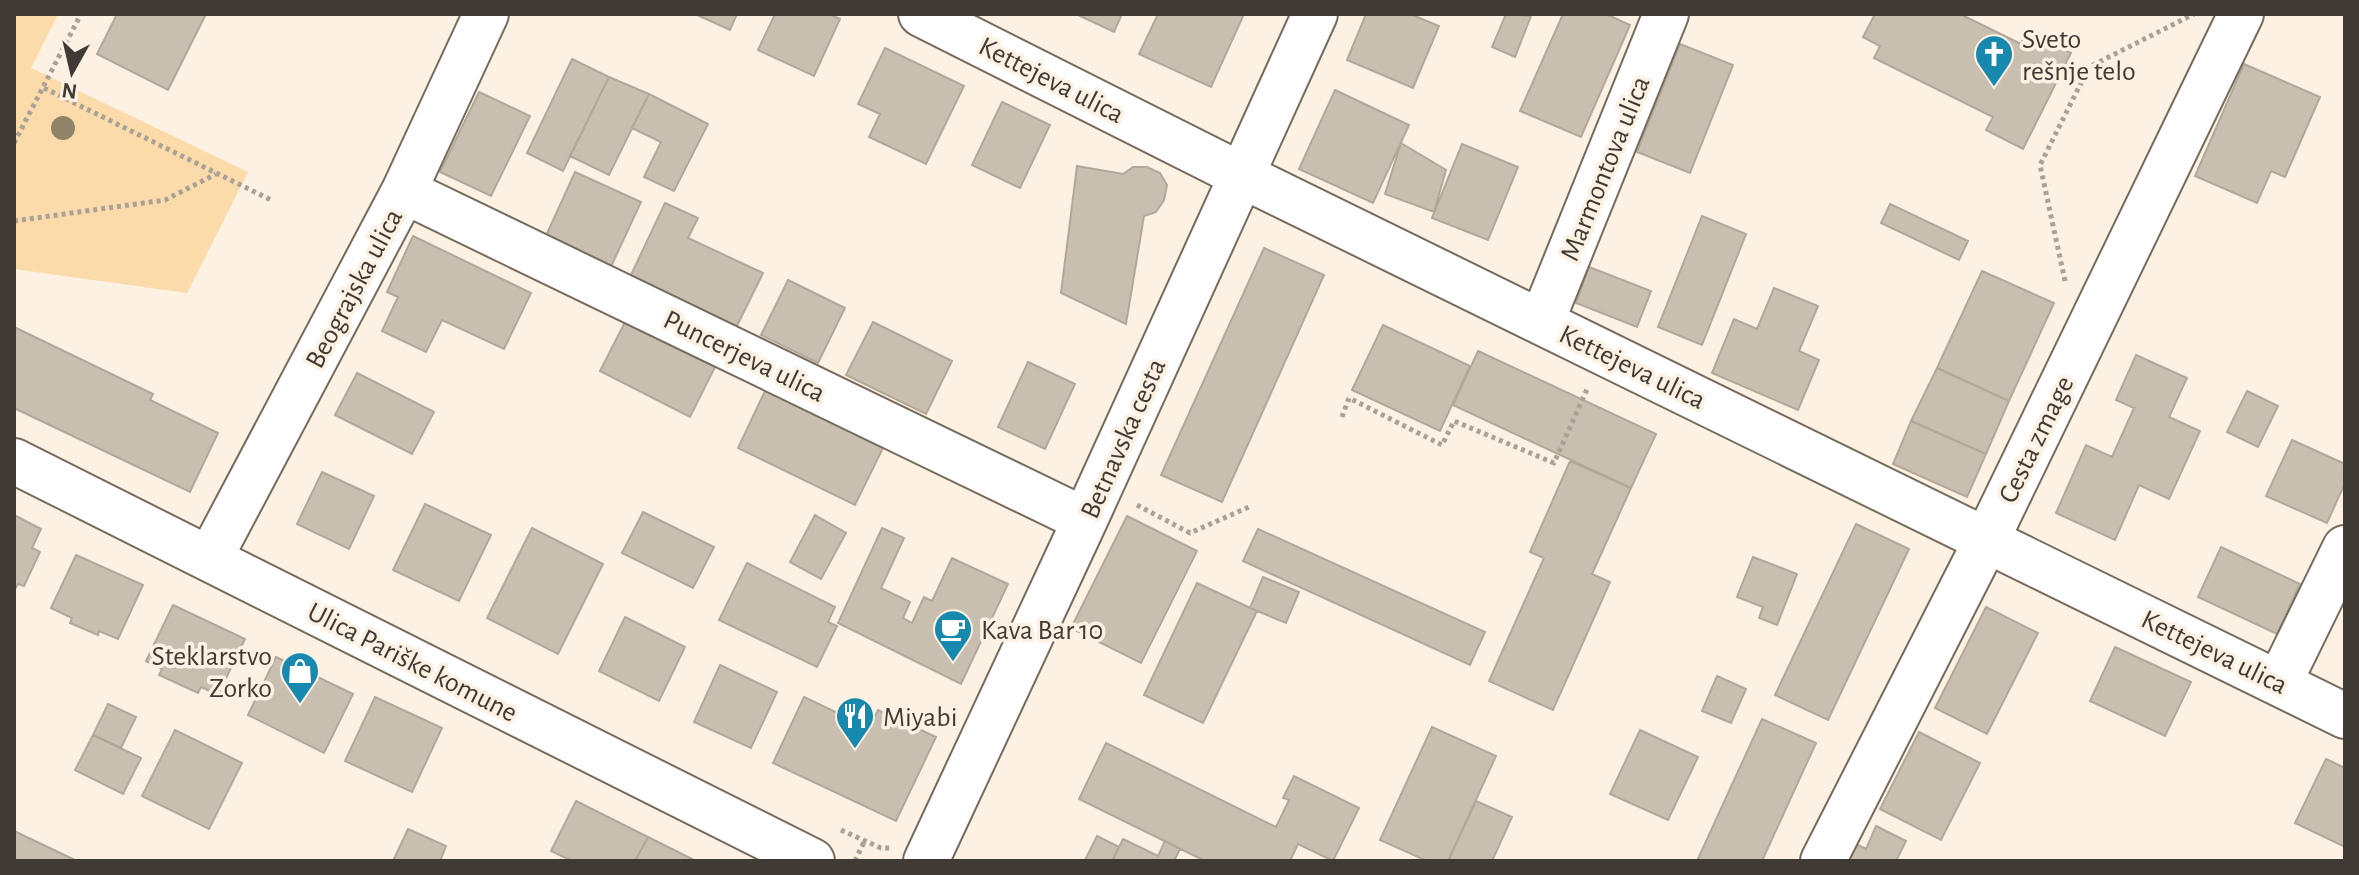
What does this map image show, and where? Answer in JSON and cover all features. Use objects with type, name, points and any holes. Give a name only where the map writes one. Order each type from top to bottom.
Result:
[{"type":"street","name":"Beograjska ulica","points":[[210,558],[404,191],[486,14]]},
{"type":"street","name":"Kettejeva ulica","points":[[921,14],[1241,175],[2345,716]]},
{"type":"street","name":"Betnavska cesta","points":[[926,861],[1315,14]]},
{"type":"street","name":"Marmontova ulica","points":[[1542,321],[1666,14]]},
{"type":"street","name":"Cesta zmage","points":[[1823,861],[1987,539],[2241,14]]},
{"type":"street","name":"Puncerjeva ulica","points":[[404,191],[1085,520]]},
{"type":"street","name":"Ulica Pariške komune","points":[[14,461],[812,861]]},
{"type":"street","points":[[2279,683],[2345,548]]},
{"type":"path","points":[[14,143],[81,14]]},
{"type":"path","points":[[2068,293],[2040,165],[2089,67],[2195,14]]},
{"type":"path","points":[[44,88],[271,200]]},
{"type":"path","points":[[14,221],[165,200],[217,173]]},
{"type":"path","points":[[1342,417],[1349,398],[1442,445],[1454,421],[1554,463],[1590,383]]},
{"type":"path","points":[[1129,501],[1190,533],[1249,507]]},
{"type":"path","points":[[855,861],[865,840]]},
{"type":"shaded area","points":[[14,14],[58,14],[31,68],[248,172],[187,293],[14,269]]},
{"type":"building","points":[[117,14],[206,14],[168,90],[97,54]]},
{"type":"building","points":[[695,14],[737,14],[730,30]]},
{"type":"building","points":[[775,14],[829,14],[840,19],[814,76],[758,50]]},
{"type":"building","points":[[1076,14],[1122,14],[1114,32]]},
{"type":"building","points":[[1158,14],[1244,14],[1211,87],[1139,54]]},
{"type":"building","points":[[1366,14],[1410,14],[1439,26],[1413,88],[1347,60]]},
{"type":"building","points":[[1506,14],[1531,16],[1515,57],[1492,47]]},
{"type":"building","points":[[1563,14],[1606,14],[1630,25],[1581,137],[1520,111]]},
{"type":"building","name":"Sveto rešnje telo","points":[[1875,14],[1960,14],[2021,44],[2024,36],[2031,40],[2033,34],[2071,53],[2023,149],[1986,130],[1993,117],[1874,58],[1880,46],[1863,37]]},
{"type":"building","points":[[1680,44],[1733,65],[1690,173],[1637,152]]},
{"type":"building","points":[[885,48],[964,86],[926,164],[869,137],[880,114],[858,104]]},
{"type":"building","points":[[572,59],[609,77],[563,171],[527,153]]},
{"type":"building","points":[[2244,64],[2320,97],[2285,177],[2271,171],[2257,203],[2195,176]]},
{"type":"building","points":[[609,77],[649,94],[609,175],[570,156]]},
{"type":"building","points":[[1335,90],[1409,125],[1373,203],[1299,169]]},
{"type":"building","points":[[479,92],[530,116],[491,196],[440,172]]},
{"type":"building","points":[[649,94],[708,124],[674,191],[644,177],[661,142],[632,128]]},
{"type":"building","points":[[1002,102],[1050,125],[1020,188],[972,165]]},
{"type":"building","points":[[1401,143],[1446,170],[1434,212],[1385,194]]},
{"type":"building","points":[[1462,144],[1518,167],[1488,240],[1432,218]]},
{"type":"building","points":[[1077,166],[1123,174],[1133,167],[1147,167],[1160,173],[1167,185],[1164,200],[1156,212],[1144,216],[1126,324],[1061,293]]},
{"type":"building","points":[[575,172],[641,202],[609,271],[544,240]]},
{"type":"building","points":[[665,203],[698,218],[688,238],[763,273],[736,328],[630,277]]},
{"type":"building","points":[[1890,204],[1968,241],[1959,260],[1881,223]]},
{"type":"building","points":[[1702,216],[1746,234],[1702,345],[1658,327]]},
{"type":"building","points":[[413,236],[531,293],[504,349],[442,320],[426,352],[382,331],[398,297],[387,292]]},
{"type":"building","points":[[1264,248],[1324,275],[1222,502],[1161,475]]},
{"type":"building","points":[[1589,267],[1651,291],[1637,327],[1576,303]]},
{"type":"building","points":[[1982,271],[2054,303],[2009,401],[1937,368]]},
{"type":"building","points":[[788,280],[845,308],[818,363],[761,335]]},
{"type":"building","points":[[1774,288],[1818,306],[1799,351],[1819,360],[1798,410],[1712,373],[1734,319],[1757,329]]},
{"type":"building","points":[[625,322],[715,367],[690,417],[600,371]]},
{"type":"building","points":[[873,322],[952,361],[926,414],[846,375]]},
{"type":"building","points":[[1383,325],[1470,366],[1440,431],[1352,390]]},
{"type":"building","points":[[14,327],[153,394],[150,400],[218,433],[190,492],[14,408]]},
{"type":"building","points":[[1478,351],[1656,434],[1631,488],[1453,405]]},
{"type":"building","points":[[2136,355],[2187,378],[2169,417],[2200,431],[2169,499],[2139,485],[2115,540],[2056,513],[2086,445],[2112,457],[2134,408],[2116,400]]},
{"type":"building","points":[[1028,362],[1075,384],[1045,449],[998,427]]},
{"type":"building","points":[[1937,368],[2009,401],[1986,454],[1911,421]]},
{"type":"building","points":[[357,373],[434,412],[412,454],[335,415]]},
{"type":"building","points":[[765,391],[883,448],[855,505],[738,448]]},
{"type":"building","points":[[2247,391],[2278,406],[2258,447],[2227,432]]},
{"type":"building","points":[[1911,421],[1986,454],[1967,497],[1893,464]]},
{"type":"building","points":[[2292,440],[2345,464],[2345,483],[2327,523],[2266,496]]},
{"type":"building","points":[[1570,461],[1631,488],[1592,574],[1610,582],[1553,710],[1489,681],[1544,558],[1530,552]]},
{"type":"building","points":[[322,472],[374,496],[349,549],[297,524]]},
{"type":"building","points":[[425,504],[491,535],[459,601],[393,570]]},
{"type":"building","points":[[643,512],[714,547],[693,588],[622,553]]},
{"type":"building","points":[[14,515],[41,529],[32,548],[40,552],[24,586],[18,584],[14,591]]},
{"type":"building","points":[[815,515],[846,533],[821,579],[790,562]]},
{"type":"building","points":[[1127,516],[1197,551],[1141,663],[1071,628]]},
{"type":"building","points":[[1856,524],[1909,549],[1828,720],[1775,695]]},
{"type":"building","points":[[532,528],[603,564],[558,654],[487,618]]},
{"type":"building","points":[[882,528],[904,538],[881,588],[910,602],[903,618],[912,623],[924,597],[932,601],[952,558],[1008,584],[961,684],[838,623]]},
{"type":"building","points":[[1258,529],[1485,632],[1470,665],[1243,561]]},
{"type":"building","points":[[2221,547],[2300,584],[2277,634],[2198,597]]},
{"type":"building","points":[[76,555],[143,585],[118,639],[99,631],[98,635],[70,623],[72,618],[51,608]]},
{"type":"building","points":[[1753,557],[1797,574],[1777,625],[1759,618],[1763,607],[1737,597]]},
{"type":"building","points":[[747,563],[835,607],[828,622],[837,626],[817,667],[719,620]]},
{"type":"building","points":[[1263,577],[1299,592],[1286,623],[1250,608]]},
{"type":"building","points":[[1197,583],[1257,611],[1203,723],[1144,695]]},
{"type":"building","points":[[173,605],[245,639],[218,695],[201,687],[198,693],[159,675],[162,669],[146,661]]},
{"type":"building","points":[[1986,607],[2038,633],[1987,734],[1935,708]]},
{"type":"building","points":[[625,617],[685,647],[659,701],[599,671]]},
{"type":"building","points":[[2115,647],[2191,682],[2165,736],[2090,701]]},
{"type":"building","name":"Steklarstvo Zorko","points":[[276,657],[353,694],[324,753],[248,715]]},
{"type":"building","points":[[720,665],[777,692],[751,748],[694,722]]},
{"type":"building","points":[[1717,676],[1746,689],[1731,723],[1702,711]]},
{"type":"building","points":[[375,697],[442,728],[412,792],[345,761]]},
{"type":"building","name":"Miyabi","points":[[804,697],[869,728],[878,710],[936,737],[896,821],[773,763]]},
{"type":"building","points":[[108,704],[136,717],[121,748],[93,735]]},
{"type":"building","points":[[1762,719],[1816,743],[1762,861],[1697,861]]},
{"type":"building","points":[[1432,727],[1496,756],[1448,861],[1427,861],[1380,840]]},
{"type":"building","points":[[175,730],[242,763],[209,829],[142,796]]},
{"type":"building","points":[[1640,730],[1698,757],[1668,820],[1610,794]]},
{"type":"building","points":[[1919,732],[1980,763],[1941,840],[1880,809]]},
{"type":"building","points":[[93,735],[141,758],[123,794],[75,770]]},
{"type":"building","points":[[1106,743],[1276,827],[1289,800],[1283,798],[1294,776],[1359,808],[1333,861],[1298,844],[1290,861],[1205,861],[1079,799]]},
{"type":"building","points":[[2326,759],[2345,768],[2345,847],[2295,823]]},
{"type":"building","points":[[576,801],[648,837],[635,861],[572,861],[551,851]]},
{"type":"building","points":[[1476,801],[1512,817],[1492,861],[1448,861]]},
{"type":"building","points":[[1876,826],[1906,841],[1896,861],[1847,861],[1856,844],[1866,849]]},
{"type":"building","points":[[408,829],[446,846],[440,861],[393,861]]},
{"type":"building","points":[[14,831],[77,861],[14,861]]},
{"type":"building","points":[[1097,836],[1119,847],[1112,861],[1085,860]]},
{"type":"building","points":[[648,837],[696,861],[635,861]]},
{"type":"building","points":[[1123,839],[1158,856],[1165,841],[1180,849],[1174,861],[1112,861]]},
{"type":"place","name":"Sveto rešnje telo","points":[[1994,88]]},
{"type":"place","name":"Kava Bar 10","points":[[953,663]]},
{"type":"place","name":"Steklarstvo Zorko","points":[[300,705]]},
{"type":"place","name":"Miyabi","points":[[855,750]]}]
